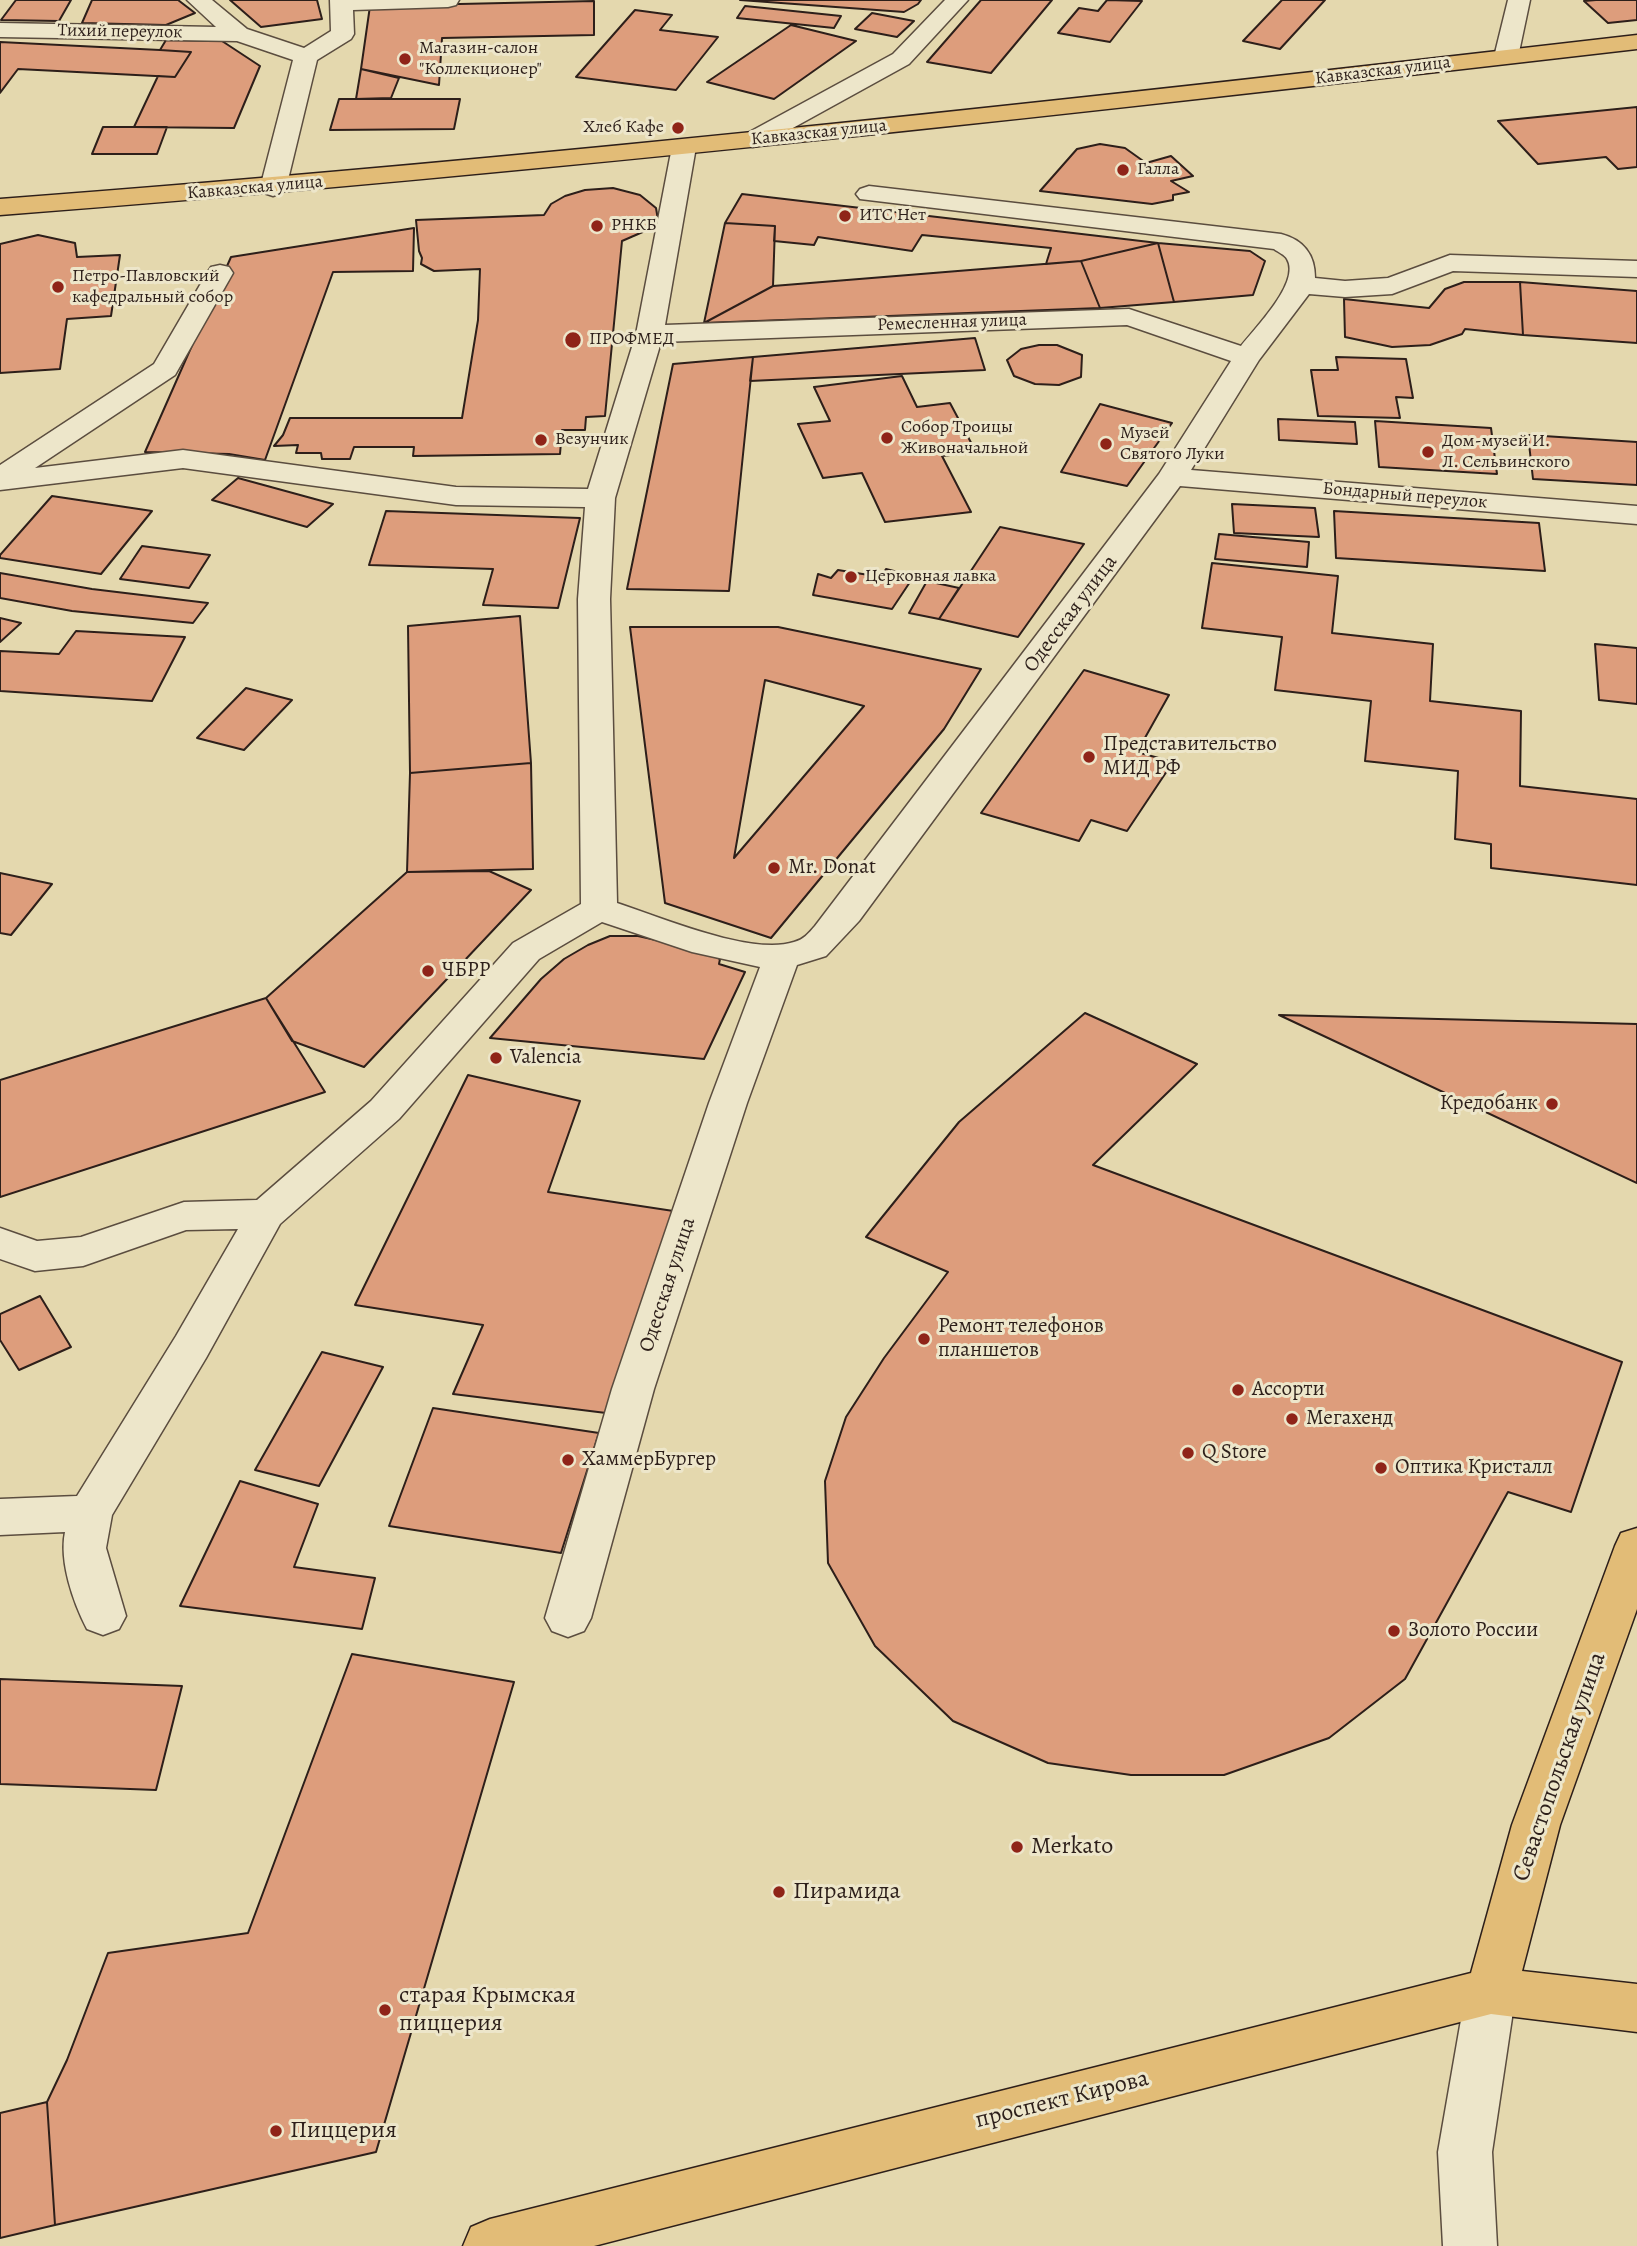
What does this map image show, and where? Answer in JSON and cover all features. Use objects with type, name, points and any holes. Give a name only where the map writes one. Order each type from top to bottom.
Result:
[{"type":"main road","name":"Кавказская улица","points":[[0,207],[273,188],[684,147],[1204,93],[1637,42]]},
{"type":"main road","name":"Севастопольская улица","points":[[1491,1991],[1536,1825],[1637,1546]]},
{"type":"main road","name":"проспект Кирова","points":[[490,2246],[1491,1991],[1637,2008]]},
{"type":"street","points":[[198,0],[239,34],[306,57]]},
{"type":"street","points":[[273,188],[306,57],[342,34],[341,2],[448,0]]},
{"type":"street","points":[[753,140],[901,59],[957,0]]},
{"type":"street","points":[[1506,57],[1519,0]]},
{"type":"street","name":"Тихий переулок","points":[[0,30],[239,34]]},
{"type":"street","points":[[103,1616],[84,1548],[90,1513],[191,1347],[266,1214],[385,1110],[526,951],[599,909],[594,599],[600,498],[650,334],[684,147]]},
{"type":"street","points":[[869,194],[1281,242],[1298,254],[1302,263],[1302,285],[1345,289],[1392,286],[1450,263],[1637,269]]},
{"type":"street","points":[[0,480],[165,369],[220,273]]},
{"type":"street","name":"Одесская улица","points":[[599,909],[745,955],[782,957],[811,950],[846,913],[1172,477],[1247,357],[1302,285]]},
{"type":"street","name":"Ремесленная улица","points":[[650,334],[1129,317],[1247,357]]},
{"type":"street","points":[[0,480],[183,459],[456,496],[600,498]]},
{"type":"street","name":"Бондарный переулок","points":[[1172,477],[1637,515]]},
{"type":"street","name":"Одесская улица","points":[[568,1618],[633,1390],[728,1103],[782,957]]},
{"type":"street","points":[[0,1243],[35,1256],[83,1251],[184,1216],[266,1214]]},
{"type":"street","points":[[0,1517],[90,1513]]},
{"type":"street","points":[[1470,2246],[1465,2152],[1491,1991]]},
{"type":"building","points":[[16,0],[71,0],[59,21],[1,20]]},
{"type":"building","points":[[92,0],[178,0],[195,13],[166,25],[82,23]]},
{"type":"building","points":[[230,0],[317,0],[322,19],[261,27]]},
{"type":"building","points":[[740,0],[921,0],[904,12]]},
{"type":"building","points":[[981,0],[1052,0],[991,73],[927,62]]},
{"type":"building","points":[[1107,0],[1142,1],[1110,42],[1058,33],[1079,8],[1098,11]]},
{"type":"building","points":[[1282,0],[1325,0],[1280,49],[1243,41]]},
{"type":"building","points":[[1637,0],[1637,20],[1608,23],[1584,1]]},
{"type":"building","points":[[594,1],[594,35],[442,38],[439,85],[361,69],[370,6]]},
{"type":"building","points":[[745,6],[841,16],[834,28],[737,18]]},
{"type":"building","points":[[635,10],[672,15],[660,30],[718,37],[676,90],[576,77]]},
{"type":"building","points":[[872,13],[914,21],[897,37],[855,29]]},
{"type":"building","points":[[791,25],[856,41],[774,99],[707,82]]},
{"type":"building","points":[[166,40],[222,41],[260,66],[234,128],[134,127],[158,76],[175,77],[191,52],[160,50]]},
{"type":"building","points":[[0,42],[191,52],[175,77],[18,69],[0,93]]},
{"type":"building","points":[[361,69],[399,78],[391,98],[356,99]]},
{"type":"building","points":[[339,99],[460,99],[454,129],[330,130]]},
{"type":"building","points":[[1637,107],[1637,167],[1618,169],[1606,157],[1538,164],[1498,121]]},
{"type":"building","points":[[103,127],[167,127],[157,154],[92,154]]},
{"type":"building","name":"Галла","points":[[1100,144],[1125,148],[1146,163],[1171,156],[1193,176],[1171,181],[1189,192],[1173,195],[1173,200],[1152,204],[1040,191],[1077,149]]},
{"type":"building","points":[[613,188],[640,195],[656,208],[658,220],[645,231],[622,241],[605,416],[586,417],[585,430],[562,430],[560,454],[413,456],[414,447],[354,447],[350,459],[322,459],[321,453],[296,453],[298,445],[274,446],[283,435],[290,418],[462,418],[478,320],[480,269],[434,271],[421,264],[416,220],[544,215],[551,204],[565,196],[585,190]]},
{"type":"building","points":[[742,194],[1158,243],[1081,261],[1046,264],[1051,248],[922,235],[912,251],[818,237],[814,245],[774,241],[775,226],[725,223]]},
{"type":"building","points":[[725,223],[775,226],[773,286],[704,323]]},
{"type":"building","points":[[414,228],[413,271],[333,272],[265,460],[229,454],[145,452],[231,257]]},
{"type":"building","name":"Петро-Павловский кафедральный собор","points":[[38,235],[75,243],[77,257],[120,255],[111,316],[67,319],[60,369],[0,373],[0,244]]},
{"type":"building","points":[[1158,243],[1174,302],[1100,308],[1081,261]]},
{"type":"building","points":[[1158,243],[1250,251],[1265,261],[1253,295],[1174,302]]},
{"type":"building","points":[[1081,261],[1100,308],[704,323],[773,286]]},
{"type":"building","points":[[1464,282],[1520,282],[1523,335],[1465,329],[1462,334],[1430,345],[1392,347],[1345,337],[1344,299],[1429,308],[1445,289]]},
{"type":"building","points":[[1520,282],[1637,291],[1637,343],[1523,335]]},
{"type":"building","points":[[975,338],[985,370],[750,381],[753,357]]},
{"type":"building","points":[[1057,345],[1082,355],[1081,377],[1059,385],[1035,384],[1014,376],[1007,360],[1021,349]]},
{"type":"building","points":[[753,357],[729,591],[627,589],[673,364]]},
{"type":"building","points":[[1336,357],[1406,359],[1413,398],[1396,397],[1400,418],[1318,416],[1311,370],[1338,370]]},
{"type":"building","name":"Собор Троицы Живоначальной","points":[[902,376],[917,407],[950,403],[976,452],[942,456],[971,512],[885,522],[862,473],[823,478],[798,424],[830,421],[814,387]]},
{"type":"building","points":[[1100,404],[1172,423],[1127,486],[1061,472]]},
{"type":"building","points":[[1278,419],[1355,422],[1357,444],[1279,440]]},
{"type":"building","points":[[1375,421],[1491,428],[1497,474],[1379,467]]},
{"type":"building","points":[[1528,435],[1637,442],[1637,485],[1533,479]]},
{"type":"building","points":[[238,478],[333,504],[307,527],[212,500]]},
{"type":"building","points":[[52,496],[152,511],[101,574],[0,558]]},
{"type":"building","points":[[1232,504],[1315,508],[1319,537],[1234,533]]},
{"type":"building","points":[[386,511],[580,518],[558,608],[483,605],[493,569],[369,565]]},
{"type":"building","points":[[1334,511],[1539,523],[1545,571],[1336,558]]},
{"type":"building","points":[[1000,527],[1084,544],[1018,637],[939,619]]},
{"type":"building","points":[[1219,534],[1309,542],[1307,567],[1215,559]]},
{"type":"building","points":[[142,546],[210,555],[189,588],[120,579]]},
{"type":"building","points":[[1212,563],[1338,576],[1332,633],[1433,644],[1430,701],[1521,711],[1520,786],[1637,799],[1637,885],[1491,868],[1491,844],[1455,839],[1458,771],[1365,761],[1371,701],[1275,690],[1282,637],[1202,628]]},
{"type":"building","points":[[886,569],[914,576],[892,609],[813,595],[818,574],[831,578],[838,570],[881,577]]},
{"type":"building","points":[[0,573],[92,589],[208,603],[193,623],[72,611],[0,598]]},
{"type":"building","points":[[927,581],[959,588],[939,619],[909,613]]},
{"type":"building","points":[[520,616],[531,763],[410,773],[408,626]]},
{"type":"building","points":[[0,618],[21,623],[0,642]]},
{"type":"building","points":[[630,627],[778,627],[981,669],[944,729],[771,938],[665,903]],"holes":[[[765,680],[864,706],[734,858]]]},
{"type":"building","points":[[76,631],[185,637],[152,701],[0,691],[0,651],[59,654]]},
{"type":"building","points":[[1595,644],[1637,648],[1637,704],[1599,700]]},
{"type":"building","name":"Представительство МИД РФ","points":[[1084,670],[1169,695],[1137,752],[1173,762],[1127,831],[1091,820],[1079,841],[981,813]]},
{"type":"building","points":[[246,688],[292,700],[244,750],[197,738]]},
{"type":"building","points":[[531,763],[533,869],[407,872],[410,773]]},
{"type":"building","points":[[489,871],[531,890],[364,1067],[292,1041],[266,998],[407,872]]},
{"type":"building","points":[[0,873],[52,884],[11,935],[0,933]]},
{"type":"building","points":[[610,936],[638,936],[705,951],[720,959],[719,964],[745,972],[704,1059],[490,1038],[541,979],[564,959]]},
{"type":"building","points":[[266,998],[325,1092],[0,1197],[0,1080]]},
{"type":"building","name":"Ассорти","points":[[1085,1013],[1197,1064],[1093,1165],[1622,1362],[1571,1512],[1508,1492],[1405,1679],[1329,1738],[1224,1775],[1131,1775],[1048,1763],[953,1721],[875,1646],[828,1563],[825,1481],[846,1417],[884,1358],[948,1272],[866,1237],[959,1122]]},
{"type":"building","name":"Кредобанк","points":[[1279,1015],[1637,1024],[1637,1183]]},
{"type":"building","points":[[468,1075],[580,1101],[548,1192],[680,1212],[606,1413],[453,1394],[483,1325],[355,1305]]},
{"type":"building","points":[[40,1296],[71,1347],[19,1370],[0,1340],[0,1314]]},
{"type":"building","points":[[322,1352],[383,1367],[319,1486],[255,1470]]},
{"type":"building","points":[[433,1408],[599,1433],[561,1553],[389,1526]]},
{"type":"building","points":[[240,1481],[318,1504],[294,1567],[375,1578],[362,1629],[180,1606]]},
{"type":"building","points":[[352,1654],[514,1682],[376,2152],[55,2225],[47,2102],[67,2060],[108,1953],[248,1933]]},
{"type":"building","points":[[0,1679],[182,1686],[156,1790],[0,1784]]},
{"type":"building","points":[[47,2102],[55,2225],[0,2238],[0,2113]]},
{"type":"place","name":"Магазин-салон \"Коллекционер\"","points":[[405,59]]},
{"type":"place","name":"Хлеб Кафе","points":[[678,128]]},
{"type":"place","name":"Галла","points":[[1123,170]]},
{"type":"place","name":"ИТС Нет","points":[[845,216]]},
{"type":"place","name":"РНКБ","points":[[597,226]]},
{"type":"place","name":"Петро-Павловский кафедральный собор","points":[[58,287]]},
{"type":"place","name":"ПРОФМЕД","points":[[573,340]]},
{"type":"place","name":"Собор Троицы Живоначальной","points":[[887,438]]},
{"type":"place","name":"Везунчик","points":[[541,440]]},
{"type":"place","name":"Музей Святого Луки","points":[[1106,444]]},
{"type":"place","name":"Дом-музей И. Л. Сельвинского","points":[[1428,452]]},
{"type":"place","name":"Церковная лавка","points":[[851,577]]},
{"type":"place","name":"Представительство МИД РФ","points":[[1089,757]]},
{"type":"place","name":"Mr. Donat","points":[[774,868]]},
{"type":"place","name":"ЧБРР","points":[[428,971]]},
{"type":"place","name":"Valencia","points":[[496,1058]]},
{"type":"place","name":"Кредобанк","points":[[1552,1104]]},
{"type":"place","name":"Ремонт телефонов планшетов","points":[[924,1339]]},
{"type":"place","name":"Ассорти","points":[[1238,1390]]},
{"type":"place","name":"Мегахенд","points":[[1292,1419]]},
{"type":"place","name":"Q Store","points":[[1188,1453]]},
{"type":"place","name":"ХаммерБургер","points":[[568,1460]]},
{"type":"place","name":"Оптика Кристалл","points":[[1381,1468]]},
{"type":"place","name":"Золото России","points":[[1394,1631]]},
{"type":"place","name":"Merkato","points":[[1017,1847]]},
{"type":"place","name":"Пирамида","points":[[779,1892]]},
{"type":"place","name":"старая Крымская пиццерия","points":[[385,2010]]},
{"type":"place","name":"Пиццерия","points":[[276,2131]]}]
